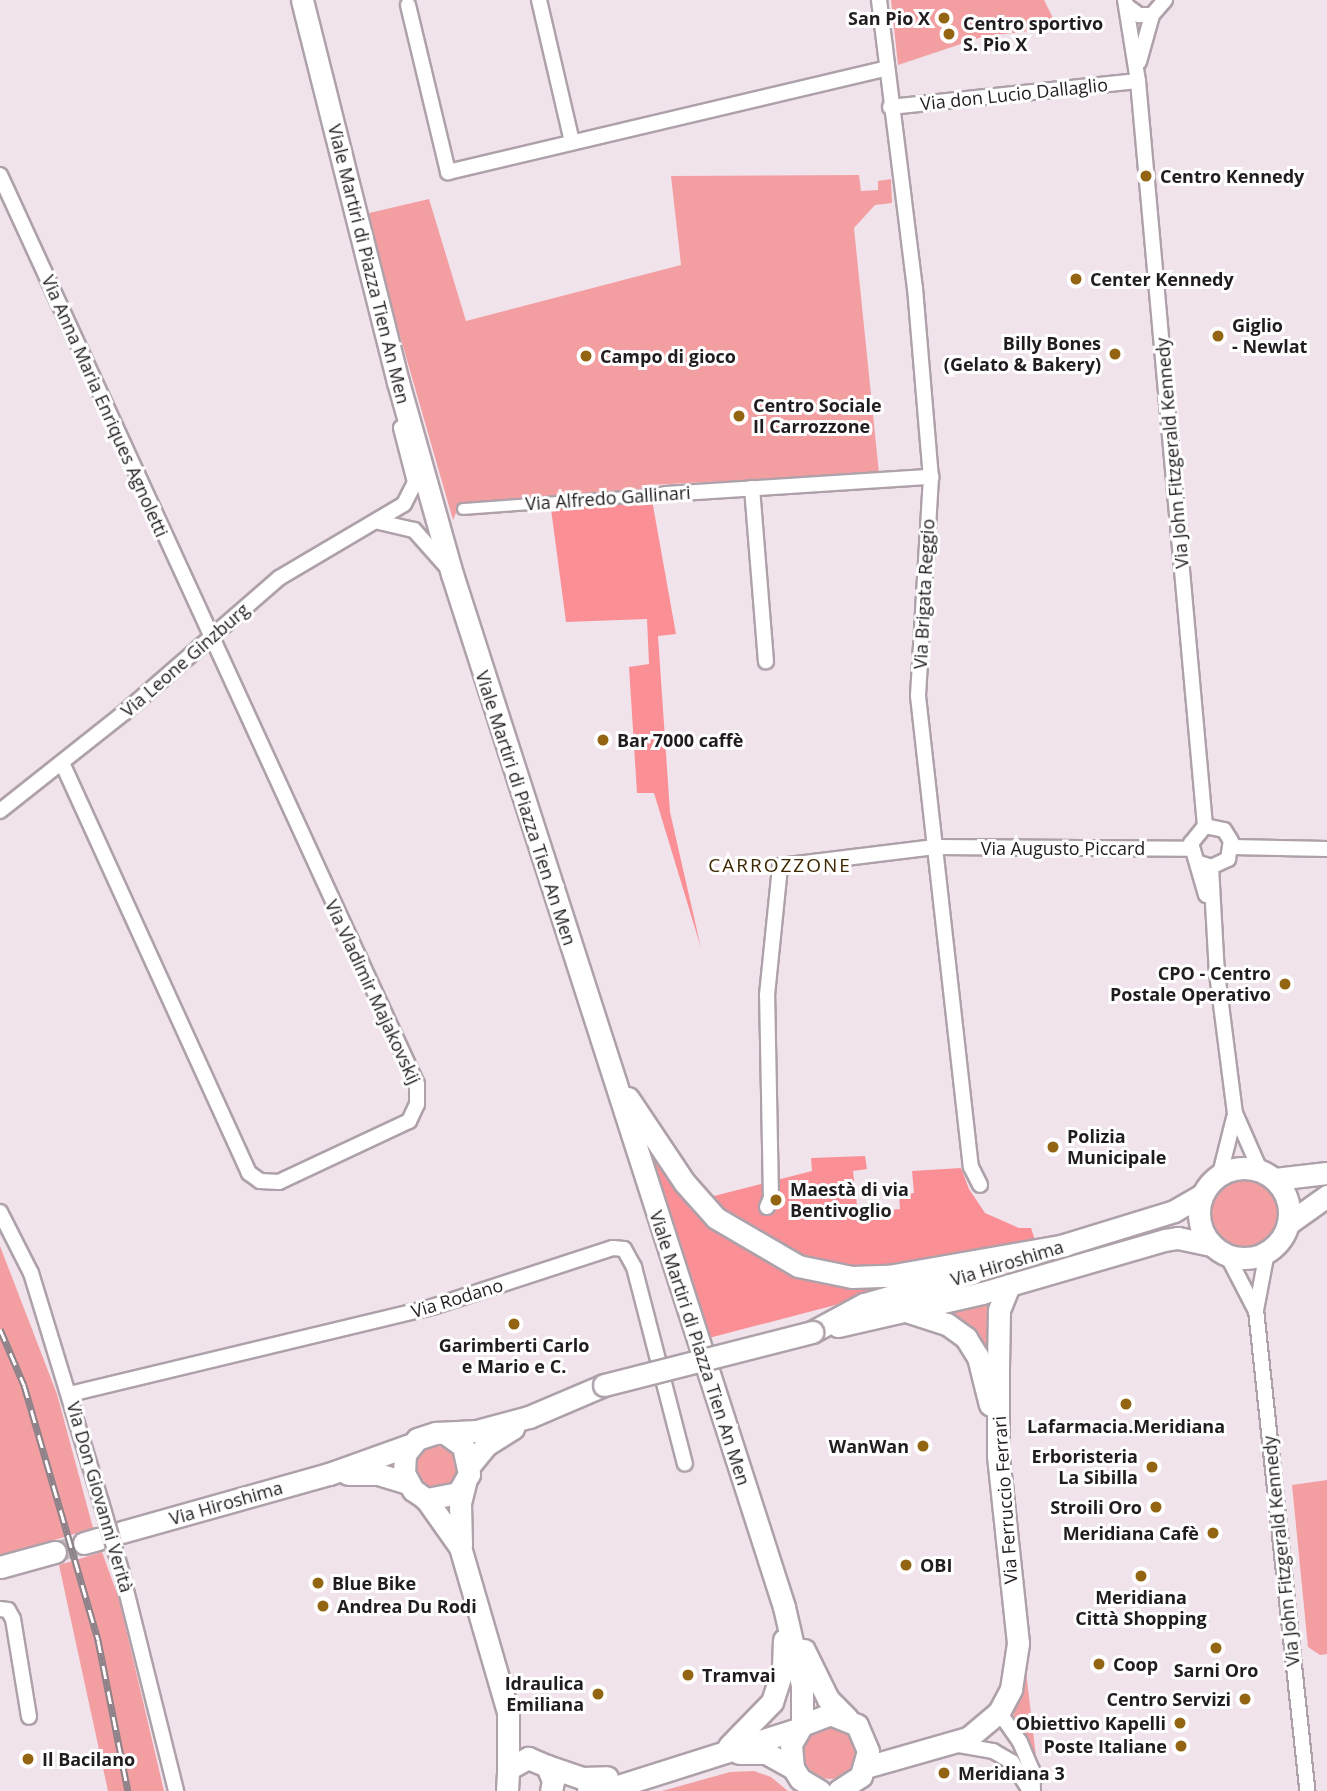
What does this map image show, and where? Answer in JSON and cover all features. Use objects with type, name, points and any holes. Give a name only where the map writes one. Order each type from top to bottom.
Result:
[{"type":"main road","name":"Viale Martiri di Piazza Tien An Men","points":[[302,0],[398,382],[453,574],[784,1606],[804,1698],[800,1727],[791,1744],[793,1768]]},
{"type":"main road","points":[[611,1070],[655,1142],[716,1218],[798,1266],[852,1277],[888,1276],[1065,1245]]},
{"type":"main road","points":[[1220,1174],[1233,1168],[1268,1174],[1327,1173]]},
{"type":"main road","name":"Via Hiroshima","points":[[811,1332],[864,1304],[1174,1211],[1202,1195],[1220,1174]]},
{"type":"main road","points":[[1267,1252],[1281,1240],[1289,1223],[1288,1199],[1268,1174]]},
{"type":"main road","points":[[1202,1195],[1199,1221],[1220,1250]]},
{"type":"main road","points":[[1289,1223],[1327,1196]]},
{"type":"main road","name":"Via Hiroshima","points":[[122,1532],[329,1474],[410,1446],[426,1434],[477,1431],[529,1417],[604,1385],[1009,1285],[1178,1238],[1247,1258],[1267,1252]]},
{"type":"main road","name":"Via Ferruccio Ferrari","points":[[954,1745],[980,1731],[999,1712],[1014,1678],[1017,1643],[998,1455],[999,1310],[1009,1285]]},
{"type":"main road","name":"Via Hiroshima","points":[[904,1311],[947,1324],[973,1347],[987,1391],[998,1455]]},
{"type":"main road","name":"Via Hiroshima","points":[[426,1499],[448,1498],[486,1445],[529,1417]]},
{"type":"main road","points":[[446,1434],[463,1446],[467,1474]]},
{"type":"main road","points":[[407,1483],[403,1464],[410,1446]]},
{"type":"main road","name":"Via Hiroshima","points":[[329,1474],[379,1474],[407,1483],[426,1499],[460,1547]]},
{"type":"main road","name":"Via Hiroshima","points":[[467,1474],[460,1503],[460,1547],[508,1712],[542,1763]]},
{"type":"main road","points":[[0,1567],[55,1552]]},
{"type":"main road","name":"Viale Martiri di Piazza Tien An Men","points":[[784,1606],[818,1683],[864,1735]]},
{"type":"main road","points":[[719,1754],[772,1702],[783,1668],[784,1606]]},
{"type":"main road","name":"Via Hiroshima","points":[[504,1783],[508,1712]]},
{"type":"main road","points":[[588,1791],[719,1754],[800,1727],[820,1715],[847,1718]]},
{"type":"main road","points":[[864,1735],[912,1752]]},
{"type":"main road","points":[[863,1778],[868,1751],[864,1735]]},
{"type":"main road","points":[[838,1791],[912,1752],[954,1745]]},
{"type":"main road","points":[[719,1754],[766,1753],[793,1768],[815,1790]]},
{"type":"main road","points":[[504,1783],[521,1759],[542,1763],[582,1779],[637,1777]]},
{"type":"main road","points":[[542,1763],[553,1781],[551,1791]]},
{"type":"street","points":[[539,0],[572,142]]},
{"type":"street","name":"Via Brigata Reggio","points":[[879,0],[884,69],[915,288],[931,477],[918,696],[971,1167],[980,1185]]},
{"type":"street","name":"Via John Fitzgerald Kennedy","points":[[1138,81],[1140,46],[1152,15],[1165,0]]},
{"type":"street","name":"Via John Fitzgerald Kennedy","points":[[1127,4],[1139,15],[1152,15]]},
{"type":"street","name":"Via John Fitzgerald Kennedy","points":[[1127,4],[1138,81],[1205,826]]},
{"type":"street","points":[[408,5],[448,172],[884,69]]},
{"type":"street","name":"Via don Lucio Dallaglio","points":[[890,107],[1138,81]]},
{"type":"street","name":"Via Anna Maria Enriques Agnoletti","points":[[0,175],[209,638]]},
{"type":"street","name":"Via Leone Ginzburg","points":[[0,811],[63,764],[279,578],[339,539],[379,522],[404,504],[415,482],[401,431],[398,382]]},
{"type":"street","name":"Via Alfredo Gallinari","points":[[463,509],[931,477]]},
{"type":"street","points":[[752,488],[766,662]]},
{"type":"street","points":[[379,522],[414,530],[453,574]]},
{"type":"street","name":"Via Vladimir Majakovskij","points":[[63,764],[249,1173],[260,1181],[279,1182],[409,1121],[417,1104],[417,1084],[209,638]]},
{"type":"street","points":[[1205,865],[1228,859],[1232,847],[1224,830],[1205,826],[1192,837],[1190,849],[1205,865],[1235,1113],[1220,1174]]},
{"type":"street","name":"Via Augusto Piccard","points":[[767,1207],[771,1198],[767,995],[780,866],[935,847],[1190,849]]},
{"type":"street","points":[[1232,847],[1327,849]]},
{"type":"street","points":[[1235,1113],[1268,1174]]},
{"type":"street","name":"Via Don Giovanni Verità","points":[[0,1212],[31,1273],[70,1394],[122,1574],[176,1791]]},
{"type":"street","name":"Via Rodano","points":[[70,1394],[299,1342],[432,1307],[602,1251],[624,1249],[634,1266],[685,1464]]},
{"type":"street","name":"Via John Fitzgerald Kennedy","points":[[1220,1250],[1256,1310]]},
{"type":"street","name":"Via John Fitzgerald Kennedy","points":[[1267,1252],[1256,1310],[1307,1791]]},
{"type":"street","points":[[0,1609],[8,1610],[13,1619],[29,1717]]},
{"type":"street","points":[[999,1712],[1025,1754],[1032,1791]]},
{"type":"street","points":[[954,1745],[993,1751],[1012,1762],[1032,1791]]},
{"type":"shaded area","name":"Centro sportivo S. Pio X","points":[[891,0],[1044,0],[1058,28],[985,36],[898,65]]},
{"type":"shaded area","points":[[859,175],[861,191],[878,190],[878,181],[891,179],[892,203],[875,205],[854,228],[879,473],[650,485],[652,500],[469,516],[456,513],[453,520],[365,214],[429,199],[466,321],[681,265],[671,176]]},
{"type":"shaded area","points":[[652,500],[676,634],[658,636],[670,812],[701,948],[654,793],[637,793],[629,667],[649,664],[647,619],[566,622],[551,509]]},
{"type":"shaded area","points":[[634,1121],[678,1184],[787,1269],[832,1284],[904,1287],[709,1338]]},
{"type":"shaded area","points":[[865,1156],[867,1169],[853,1171],[858,1213],[900,1209],[899,1195],[914,1193],[912,1171],[961,1168],[969,1189],[985,1213],[1019,1228],[1031,1228],[1035,1240],[961,1257],[854,1269],[817,1264],[760,1242],[706,1198],[812,1171],[811,1158]]},
{"type":"shaded area","points":[[1244,1180],[1257,1182],[1268,1190],[1276,1201],[1276,1227],[1268,1238],[1257,1246],[1244,1248],[1231,1246],[1220,1238],[1212,1227],[1210,1214],[1212,1201],[1220,1190],[1231,1182]]},
{"type":"shaded area","points":[[0,1246],[57,1394],[93,1528],[0,1557]]},
{"type":"shaded area","points":[[1000,1292],[987,1351],[967,1325],[938,1309]]},
{"type":"shaded area","points":[[437,1446],[452,1452],[458,1467],[452,1482],[437,1488],[422,1482],[416,1467],[422,1452]]},
{"type":"shaded area","points":[[1327,1480],[1327,1654],[1320,1655],[1308,1647],[1292,1485]]},
{"type":"shaded area","points":[[102,1552],[119,1599],[164,1791],[108,1791],[59,1565]]},
{"type":"shaded area","points":[[1026,1671],[1036,1757],[1013,1717]]},
{"type":"shaded area","points":[[830,1725],[849,1733],[857,1752],[849,1771],[830,1779],[811,1771],[803,1752],[811,1733]]},
{"type":"shaded area","points":[[754,1771],[771,1777],[788,1791],[662,1791],[730,1772]]},
{"type":"tunnel","points":[[55,1552],[84,1543]]},
{"type":"railway","points":[[0,1329],[24,1385],[98,1640],[128,1791]]},
{"type":"place","name":"San Pio X","points":[[944,18]]},
{"type":"place","name":"Centro sportivo S. Pio X","points":[[949,34]]},
{"type":"place","name":"Centro Kennedy","points":[[1146,176]]},
{"type":"place","name":"Center Kennedy","points":[[1076,279]]},
{"type":"place","name":"Giglio - Newlat","points":[[1218,336]]},
{"type":"place","name":"Billy Bones (Gelato & Bakery)","points":[[1115,354]]},
{"type":"place","name":"Campo di gioco","points":[[586,356]]},
{"type":"place","name":"Centro Sociale Il Carrozzone","points":[[739,416]]},
{"type":"place","name":"Bar 7000 caffè","points":[[603,740]]},
{"type":"place","name":"CPO - Centro Postale Operativo","points":[[1285,984]]},
{"type":"place","name":"Polizia Municipale","points":[[1053,1147]]},
{"type":"place","name":"Maestà di via Bentivoglio","points":[[776,1200]]},
{"type":"place","name":"Garimberti Carlo e Mario e C.","points":[[514,1324]]},
{"type":"place","name":"Lafarmacia.Meridiana","points":[[1126,1404]]},
{"type":"place","name":"WanWan","points":[[923,1446]]},
{"type":"place","name":"Erboristeria La Sibilla","points":[[1152,1467]]},
{"type":"place","name":"Stroili Oro","points":[[1156,1507]]},
{"type":"place","name":"Meridiana Cafè","points":[[1213,1533]]},
{"type":"place","name":"OBI","points":[[906,1565]]},
{"type":"place","name":"Meridiana Città Shopping","points":[[1141,1576]]},
{"type":"place","name":"Blue Bike","points":[[318,1583]]},
{"type":"place","name":"Andrea Du Rodi","points":[[323,1606]]},
{"type":"place","name":"Sarni Oro","points":[[1216,1648]]},
{"type":"place","name":"Coop","points":[[1099,1664]]},
{"type":"place","name":"Tramvai","points":[[688,1675]]},
{"type":"place","name":"Idraulica Emiliana","points":[[598,1694]]},
{"type":"place","name":"Centro Servizi","points":[[1245,1699]]},
{"type":"place","name":"Obiettivo Kapelli","points":[[1180,1723]]},
{"type":"place","name":"Poste Italiane","points":[[1181,1746]]},
{"type":"place","name":"Il Bacilano","points":[[28,1759]]},
{"type":"place","name":"Meridiana 3","points":[[944,1773]]},
{"type":"district","name":"CARROZZONE","points":[[780,866]]}]
